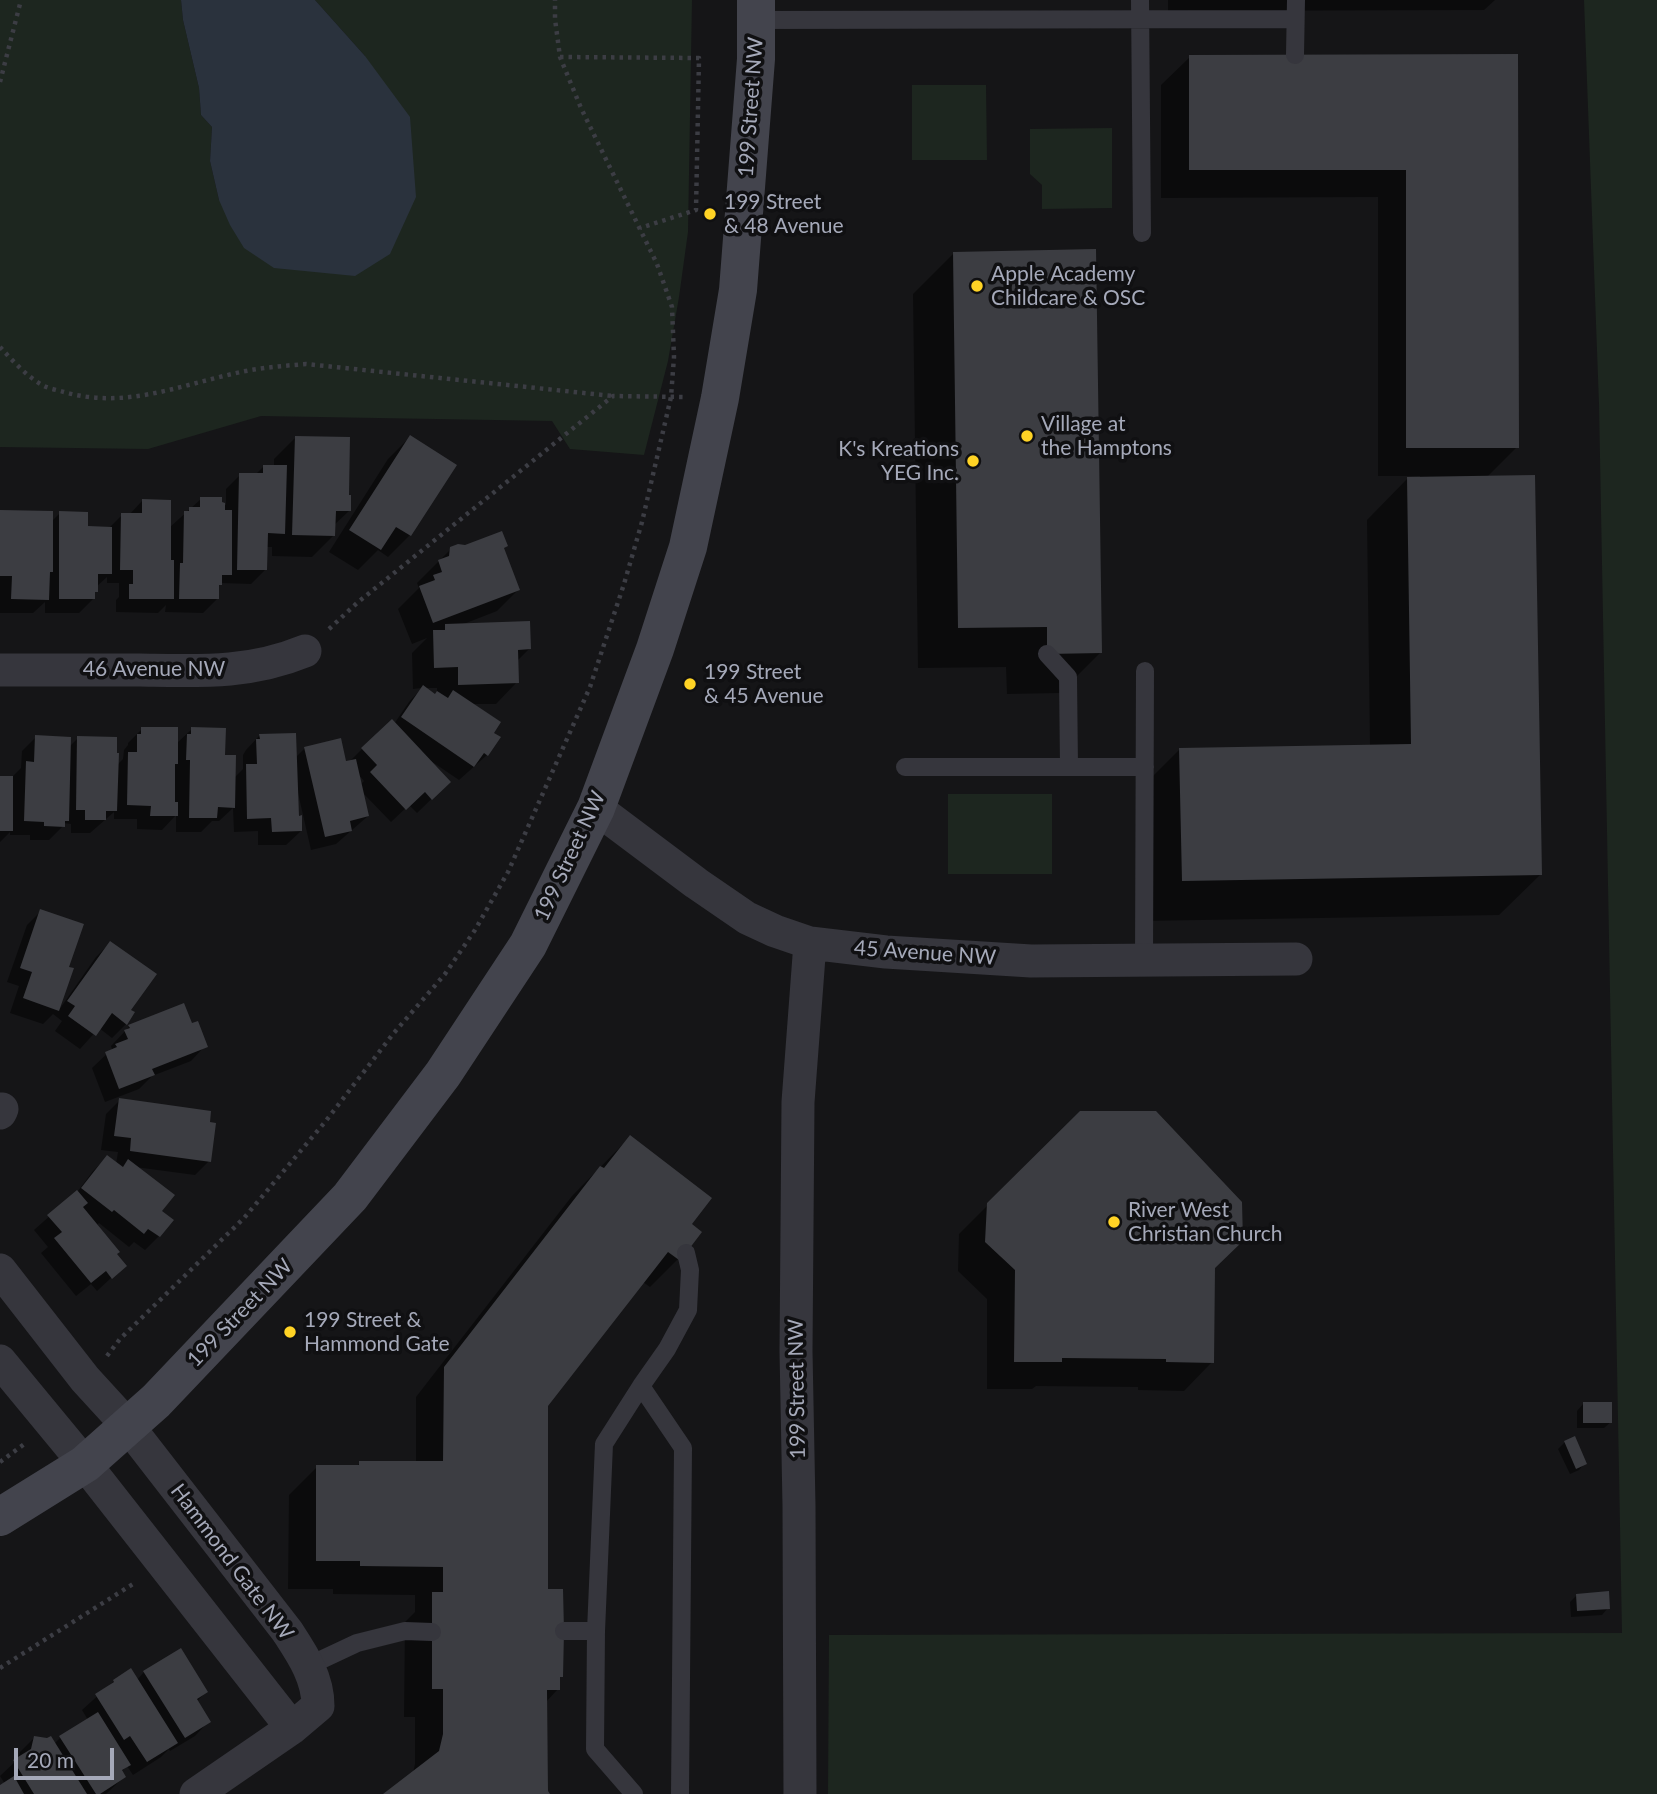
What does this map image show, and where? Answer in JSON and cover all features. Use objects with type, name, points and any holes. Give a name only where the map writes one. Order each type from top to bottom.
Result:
[{"type":"main road","name":"199 Street NW","points":[[0,1517],[85,1464],[156,1401],[350,1197],[443,1074],[528,946],[596,808],[655,649],[688,547],[720,398],[738,290],[756,59],[756,10]]},
{"type":"street","name":"46 Avenue NW","points":[[0,670],[223,671],[284,660],[305,651]]},
{"type":"street","name":"45 Avenue NW","points":[[596,808],[747,918],[810,943],[886,952],[1031,961],[1296,959]]},
{"type":"street","name":"199 Street NW","points":[[800,1794],[797,1102],[810,943]]},
{"type":"street","name":"Hammond Gate NW","points":[[0,1270],[85,1379],[128,1426],[287,1632],[316,1684],[318,1706],[292,1728]]},
{"type":"street","points":[[0,1361],[85,1464],[292,1728],[196,1794]]},
{"type":"lane","points":[[1140,0],[1142,233]]},
{"type":"lane","points":[[1295,55],[1296,0]]},
{"type":"lane","points":[[756,10],[1140,19],[1296,19]]},
{"type":"lane","points":[[1047,654],[1068,677],[1069,767]]},
{"type":"lane","points":[[1144,960],[1145,671]]},
{"type":"lane","points":[[905,767],[1145,767]]},
{"type":"lane","points":[[634,1794],[595,1748],[596,1631],[604,1444],[667,1349],[688,1310],[690,1270],[685,1253]]},
{"type":"lane","points":[[641,1386],[683,1448],[680,1794]]},
{"type":"lane","points":[[564,1632],[596,1631]]},
{"type":"lane","points":[[308,1666],[357,1643],[405,1632],[432,1632]]},
{"type":"path","points":[[0,82],[21,0]]},
{"type":"path","points":[[120,1339],[244,1218],[445,974],[475,930],[508,872],[590,687],[624,584],[642,522],[671,397],[674,357],[672,307],[657,264],[581,108],[560,57],[555,0]]},
{"type":"path","points":[[560,57],[699,58],[696,210],[640,228]]},
{"type":"path","points":[[0,347],[17,366],[44,386],[77,396],[108,399],[160,392],[234,373],[306,364],[613,396],[720,398]]},
{"type":"path","points":[[305,651],[357,603],[613,396]]},
{"type":"path","points":[[0,1668],[133,1584]]},
{"type":"shaded area","points":[[0,0],[181,0],[199,88],[201,115],[212,127],[210,161],[219,200],[365,56],[315,0],[692,0],[688,232],[668,361],[644,455],[570,449],[552,421],[261,416],[148,449],[0,447]]},
{"type":"shaded area","points":[[1584,0],[1657,0],[1657,1794],[828,1794],[829,1635],[1622,1633],[1599,404]]},
{"type":"shaded area","points":[[912,85],[986,85],[987,160],[912,160]]},
{"type":"shaded area","points":[[1112,128],[1112,208],[1042,209],[1042,185],[1030,174],[1030,129]]},
{"type":"shaded area","points":[[948,794],[1052,794],[1052,874],[948,874]]},
{"type":"water","points":[[181,0],[315,0],[365,56],[410,117],[416,197],[390,254],[355,276],[274,268],[244,248],[219,200],[210,161],[212,127],[201,115],[199,88]]},
{"type":"building","points":[[1518,54],[1519,448],[1406,448],[1406,170],[1189,170],[1189,55]]},
{"type":"building","name":"Village at the Hamptons","points":[[1096,249],[1102,653],[1047,654],[1047,627],[958,628],[953,252]]},
{"type":"building","points":[[410,435],[457,465],[411,536],[396,527],[381,550],[349,530]]},
{"type":"building","points":[[295,436],[350,437],[351,511],[336,511],[335,536],[292,535]]},
{"type":"building","points":[[263,465],[287,465],[285,534],[268,533],[267,570],[237,570],[239,473],[263,473]]},
{"type":"building","points":[[1535,475],[1542,875],[1182,881],[1179,748],[1411,744],[1407,477]]},
{"type":"building","points":[[200,497],[222,497],[225,510],[232,510],[232,575],[222,575],[219,599],[179,599],[184,511],[189,511],[189,507],[200,507]]},
{"type":"building","points":[[142,499],[171,500],[174,599],[129,599],[133,570],[120,570],[121,513],[142,513]]},
{"type":"building","points":[[0,510],[53,511],[53,572],[50,572],[49,600],[11,599],[12,576],[0,576]]},
{"type":"building","points":[[59,511],[88,512],[88,526],[112,527],[112,574],[98,574],[98,592],[95,592],[95,599],[59,599]]},
{"type":"building","points":[[502,531],[508,546],[504,548],[520,590],[433,623],[419,586],[435,580],[433,575],[442,572],[438,560],[449,556],[450,547],[465,545]]},
{"type":"building","points":[[530,621],[531,649],[518,650],[519,683],[458,685],[458,667],[434,668],[433,630],[445,630],[445,624]]},
{"type":"building","points":[[423,685],[435,694],[437,691],[448,698],[453,690],[501,722],[494,733],[501,737],[488,756],[484,753],[474,767],[401,717]]},
{"type":"building","points":[[392,719],[451,782],[432,800],[425,792],[406,810],[370,772],[377,765],[361,748]]},
{"type":"building","points":[[141,727],[178,727],[175,802],[178,802],[178,816],[150,816],[151,806],[127,805],[128,752],[137,752],[137,734],[141,734]]},
{"type":"building","points":[[191,727],[226,728],[225,755],[236,755],[235,808],[218,807],[217,818],[189,818],[190,760],[186,760],[187,734],[191,734]]},
{"type":"building","points":[[296,733],[302,831],[272,832],[271,818],[247,819],[246,764],[257,764],[256,739],[260,739],[259,734]]},
{"type":"building","points":[[35,735],[71,737],[69,821],[65,821],[65,827],[24,821],[26,761],[34,762]]},
{"type":"building","points":[[77,736],[117,737],[117,811],[106,811],[106,820],[85,820],[85,810],[76,810]]},
{"type":"building","points":[[341,738],[346,761],[356,759],[369,816],[350,821],[352,831],[325,837],[304,747]]},
{"type":"building","points":[[0,776],[13,776],[13,831],[0,831]]},
{"type":"building","points":[[40,909],[84,924],[69,967],[74,968],[59,1011],[23,998],[32,972],[20,968]]},
{"type":"building","points":[[110,941],[157,974],[131,1010],[135,1012],[127,1025],[112,1013],[96,1036],[68,1016],[75,1006],[67,1001]]},
{"type":"building","points":[[184,1003],[192,1023],[198,1021],[208,1047],[152,1069],[155,1075],[119,1089],[105,1052],[128,1039],[124,1030],[130,1028],[128,1025]]},
{"type":"building","points":[[119,1098],[211,1111],[210,1122],[216,1123],[211,1162],[130,1151],[131,1138],[114,1136]]},
{"type":"building","name":"River West Christian Church","points":[[1080,1111],[1156,1111],[1242,1202],[1243,1241],[1215,1268],[1214,1363],[1166,1362],[1166,1359],[1062,1358],[1062,1362],[1014,1362],[1015,1270],[985,1242],[987,1203]]},
{"type":"building","points":[[630,1135],[712,1198],[692,1224],[702,1232],[686,1253],[679,1260],[668,1252],[548,1406],[548,1589],[563,1589],[564,1631],[563,1677],[560,1677],[560,1690],[547,1690],[550,1794],[383,1794],[439,1751],[443,1734],[443,1689],[432,1689],[432,1592],[443,1592],[443,1567],[360,1566],[360,1561],[316,1561],[316,1465],[359,1465],[359,1461],[443,1461],[444,1367],[600,1166],[604,1168]]},
{"type":"building","points":[[107,1155],[123,1167],[128,1159],[175,1195],[162,1211],[174,1220],[160,1237],[148,1229],[144,1234],[81,1188]]},
{"type":"building","points":[[77,1190],[88,1203],[83,1207],[120,1252],[117,1254],[127,1266],[112,1279],[106,1271],[91,1283],[54,1238],[62,1232],[47,1215]]},
{"type":"building","points":[[1583,1402],[1612,1402],[1612,1423],[1583,1423]]},
{"type":"building","points":[[1575,1436],[1587,1464],[1576,1469],[1564,1441]]},
{"type":"building","points":[[1609,1591],[1610,1609],[1577,1611],[1576,1594]]},
{"type":"building","points":[[181,1648],[208,1692],[197,1699],[211,1722],[185,1738],[143,1671]]},
{"type":"building","points":[[131,1668],[178,1743],[147,1762],[130,1736],[124,1740],[95,1694]]},
{"type":"building","points":[[98,1712],[131,1765],[122,1770],[126,1777],[96,1794],[59,1736]]},
{"type":"building","points":[[34,1736],[51,1736],[87,1794],[34,1794],[13,1760],[31,1749]]},
{"type":"building","points":[[14,1776],[24,1794],[0,1794],[0,1785]]},
{"type":"place","name":"199 Street & 48 Avenue","points":[[710,214]]},
{"type":"place","name":"Apple Academy Childcare & OSC","points":[[977,286]]},
{"type":"place","name":"Village at the Hamptons","points":[[1027,436]]},
{"type":"place","name":"K's Kreations YEG Inc.","points":[[973,461]]},
{"type":"place","name":"199 Street & 45 Avenue","points":[[690,684]]},
{"type":"place","name":"River West Christian Church","points":[[1114,1222]]},
{"type":"place","name":"199 Street & Hammond Gate","points":[[290,1332]]}]
